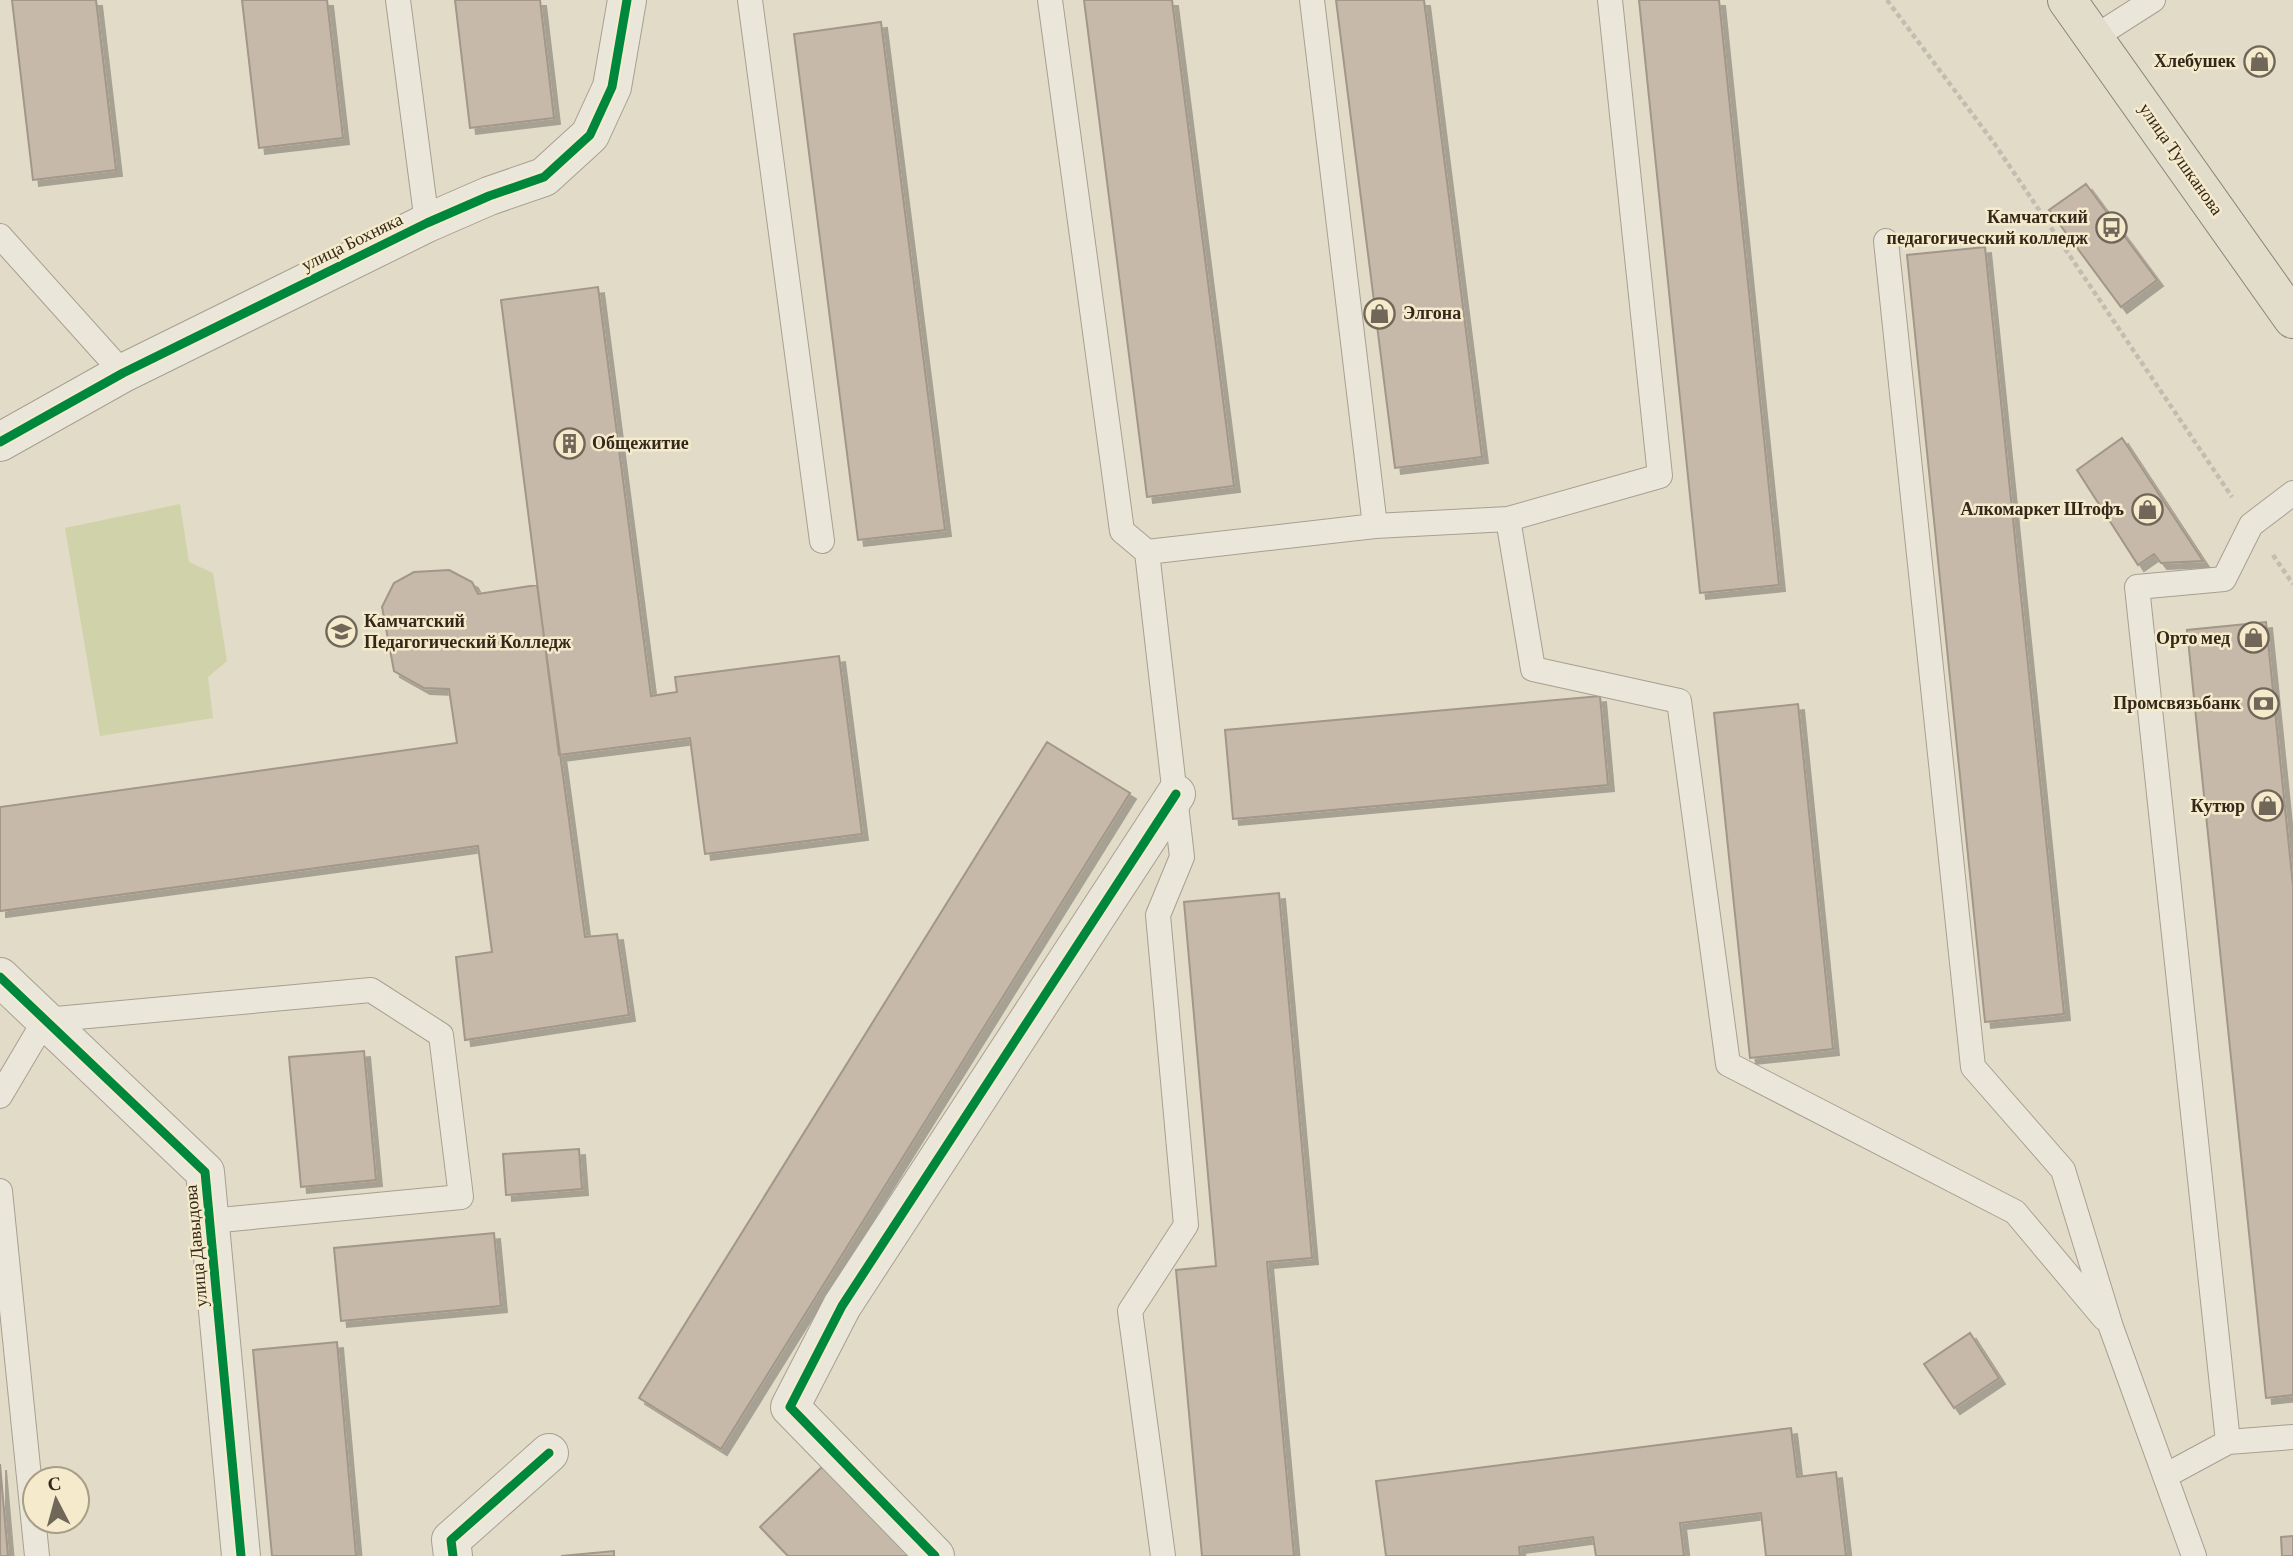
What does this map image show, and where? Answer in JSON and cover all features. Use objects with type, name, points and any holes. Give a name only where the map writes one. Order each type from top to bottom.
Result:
[{"type":"main road","name":"улица Тушканова","points":[[2067,0],[2293,318]]},
{"type":"street","name":"улица Бохняка","points":[[0,442],[123,373],[427,223],[489,196],[544,177],[590,135],[612,87],[627,0]]},
{"type":"street","points":[[935,1556],[790,1407],[842,1306],[1176,794]]},
{"type":"street","name":"улица Давыдова","points":[[0,977],[205,1172],[241,1556]]},
{"type":"street","points":[[453,1556],[451,1540],[549,1453]]},
{"type":"lane","points":[[398,0],[427,223]]},
{"type":"lane","points":[[750,0],[822,541]]},
{"type":"lane","points":[[1050,0],[1122,531],[1147,552],[1182,857],[1158,915],[1186,1225],[1130,1311],[1163,1556]]},
{"type":"lane","points":[[1312,0],[1376,526]]},
{"type":"lane","points":[[1147,552],[1376,526],[1508,519],[1660,476],[1611,0]]},
{"type":"lane","points":[[2095,37],[2153,0]]},
{"type":"lane","points":[[0,236],[123,373]]},
{"type":"lane","points":[[1886,241],[1973,1067],[2063,1170],[2111,1327],[2194,1556]]},
{"type":"lane","points":[[2228,1443],[2137,587],[2224,579],[2251,525],[2293,493]]},
{"type":"lane","points":[[1508,519],[1533,669],[1679,701],[1728,1064],[2015,1212],[2111,1327]]},
{"type":"lane","points":[[0,1097],[46,1020],[371,990],[441,1035],[461,1197],[210,1221]]},
{"type":"lane","points":[[0,1191],[37,1556]]},
{"type":"lane","points":[[2165,1476],[2228,1443],[2293,1437]]},
{"type":"path","points":[[1887,0],[1994,143],[2251,525]]},
{"type":"green space","points":[[180,504],[189,562],[213,573],[227,661],[208,677],[213,718],[100,736],[65,528]]},
{"type":"building","points":[[12,0],[96,0],[116,170],[33,180]]},
{"type":"building","points":[[242,0],[327,0],[343,138],[259,148]]},
{"type":"building","points":[[455,0],[540,0],[554,118],[470,128]]},
{"type":"building","points":[[1084,0],[1172,0],[1234,486],[1147,497]]},
{"type":"building","points":[[1336,0],[1424,0],[1482,457],[1395,468]]},
{"type":"building","points":[[1639,0],[1719,0],[1779,585],[1700,593]]},
{"type":"building","points":[[881,22],[945,530],[858,540],[794,34]]},
{"type":"building","points":[[2086,184],[2157,280],[2121,307],[2049,210]]},
{"type":"building","points":[[1985,247],[2064,1014],[1985,1022],[1907,255]]},
{"type":"building","name":"Общежитие","points":[[598,287],[651,696],[677,692],[675,677],[839,656],[862,834],[705,854],[690,738],[559,755],[501,300]]},
{"type":"building","points":[[2122,438],[2203,561],[2161,563],[2154,554],[2138,565],[2077,470]]},
{"type":"building","points":[[449,570],[472,582],[478,594],[537,585],[585,937],[617,934],[629,1015],[465,1040],[456,957],[492,952],[478,846],[0,911],[0,807],[457,743],[449,689],[424,688],[394,671],[382,607],[394,583],[414,572]]},
{"type":"building","points":[[2266,622],[2293,886],[2293,1395],[2266,1398],[2187,630]]},
{"type":"building","points":[[1600,696],[1608,785],[1233,819],[1225,730]]},
{"type":"building","points":[[1798,704],[1833,1049],[1750,1058],[1714,713]]},
{"type":"building","points":[[1047,742],[1130,793],[721,1449],[639,1398]]},
{"type":"building","points":[[1279,893],[1312,1258],[1267,1262],[1294,1556],[1202,1556],[1176,1270],[1216,1266],[1184,902]]},
{"type":"building","points":[[364,1051],[376,1180],[301,1187],[289,1057]]},
{"type":"building","points":[[579,1149],[582,1189],[506,1195],[503,1154]]},
{"type":"building","points":[[494,1233],[501,1306],[341,1321],[334,1248]]},
{"type":"building","points":[[1970,1333],[1999,1378],[1954,1408],[1924,1364]]},
{"type":"building","points":[[337,1342],[356,1556],[272,1556],[253,1350]]},
{"type":"building","points":[[1791,1428],[1797,1477],[1836,1472],[1846,1556],[1766,1556],[1761,1513],[1680,1523],[1684,1556],[1596,1556],[1593,1537],[1519,1547],[1520,1556],[1386,1556],[1376,1481]]},
{"type":"building","points":[[0,1464],[8,1556],[0,1556]]},
{"type":"building","points":[[823,1466],[909,1556],[788,1556],[760,1527]]},
{"type":"building","points":[[2293,1536],[2293,1556],[2282,1556],[2281,1537]]},
{"type":"building","points":[[614,1551],[614,1556],[561,1556]]},
{"type":"cycle path","points":[[0,442],[123,373],[427,223],[489,196],[544,177],[590,135],[612,87],[627,0]]},
{"type":"cycle path","points":[[935,1556],[790,1407],[842,1306],[1176,794]]},
{"type":"cycle path","points":[[0,977],[205,1172],[241,1556]]},
{"type":"cycle path","points":[[453,1556],[451,1540],[549,1453]]},
{"type":"place","name":"Хлебушек","points":[[2259,61]]},
{"type":"place","name":"Камчатский педагогический колледж","points":[[2111,227]]},
{"type":"place","name":"Элгона","points":[[1380,313]]},
{"type":"place","name":"Общежитие","points":[[569,443]]},
{"type":"place","name":"Алкомаркет Штофъ","points":[[2147,509]]},
{"type":"place","name":"Камчатский Педагогический Колледж","points":[[341,631]]},
{"type":"place","name":"Орто мед","points":[[2253,638]]},
{"type":"place","name":"Промсвязьбанк","points":[[2264,703]]},
{"type":"place","name":"Кутюр","points":[[2268,806]]}]
